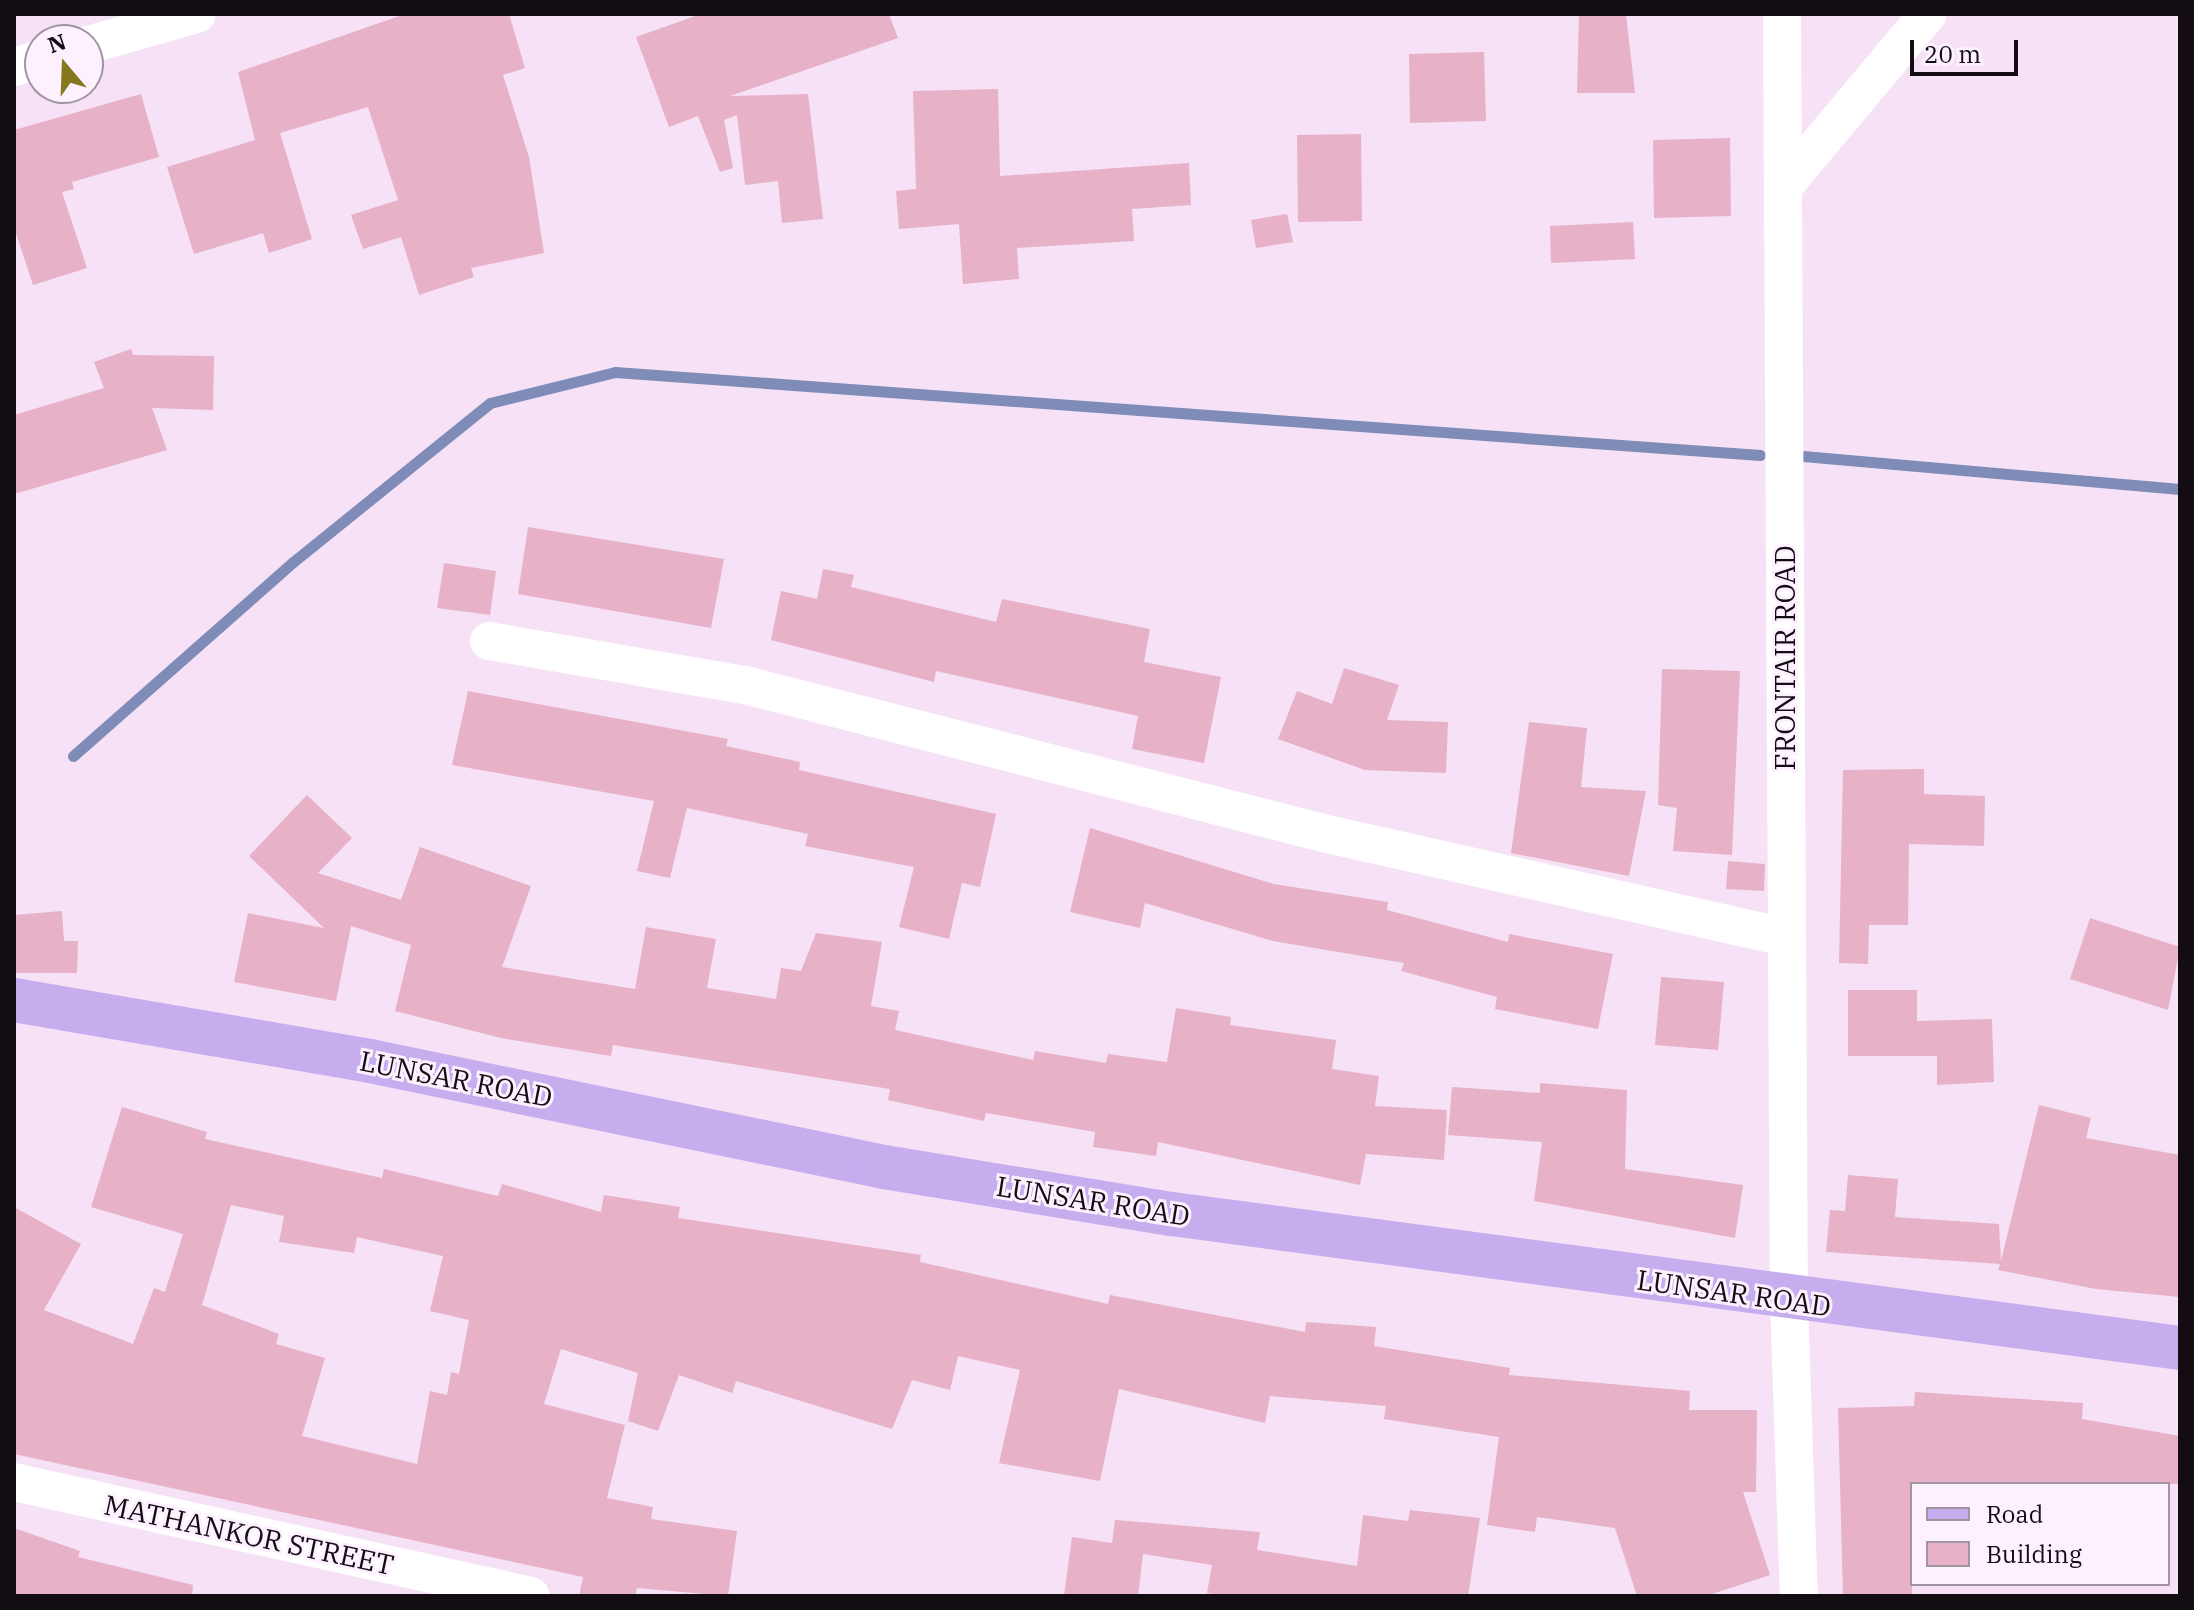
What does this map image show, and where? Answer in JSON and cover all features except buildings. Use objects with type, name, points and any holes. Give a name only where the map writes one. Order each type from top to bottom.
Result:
[{"type":"main road","name":"LUNSAR ROAD","points":[[14,1000],[370,1061],[884,1167],[1789,1301],[2180,1348]]},
{"type":"street","points":[[104,40],[197,14]]},
{"type":"street","name":"FRONTAIR ROAD","points":[[1782,14],[1789,1301],[1799,1596]]},
{"type":"street","points":[[1784,186],[1928,14]]},
{"type":"street","points":[[489,641],[745,685],[1323,833],[1786,937]]},
{"type":"street","name":"MATHANKOR STREET","points":[[14,1482],[531,1596]]},
{"type":"waterway","points":[[73,756],[293,562],[490,403],[615,372],[1760,455]]},
{"type":"waterway","points":[[1803,456],[2180,489]]}]
